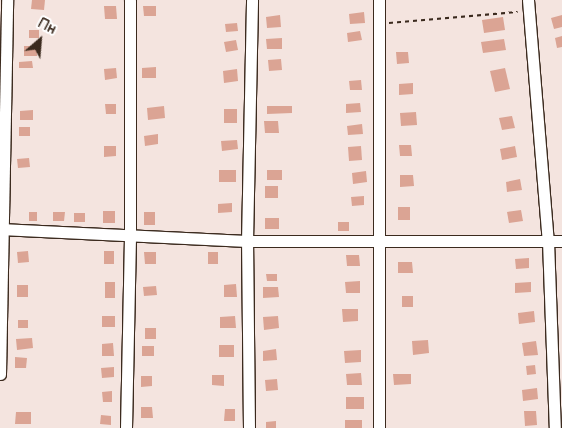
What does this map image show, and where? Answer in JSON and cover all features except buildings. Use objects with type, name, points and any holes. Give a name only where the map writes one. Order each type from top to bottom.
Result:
[{"type":"street","points":[[0,374],[1,229],[7,0]]},
{"type":"street","points":[[126,428],[130,236],[130,0]]},
{"type":"street","points":[[249,428],[248,241],[252,0]]},
{"type":"street","points":[[378,0],[377,243],[379,428]]},
{"type":"street","points":[[528,6],[548,242],[555,428]]},
{"type":"street","points":[[1,229],[248,241],[377,243],[562,241]]},
{"type":"path","points":[[379,24],[528,6]]}]
